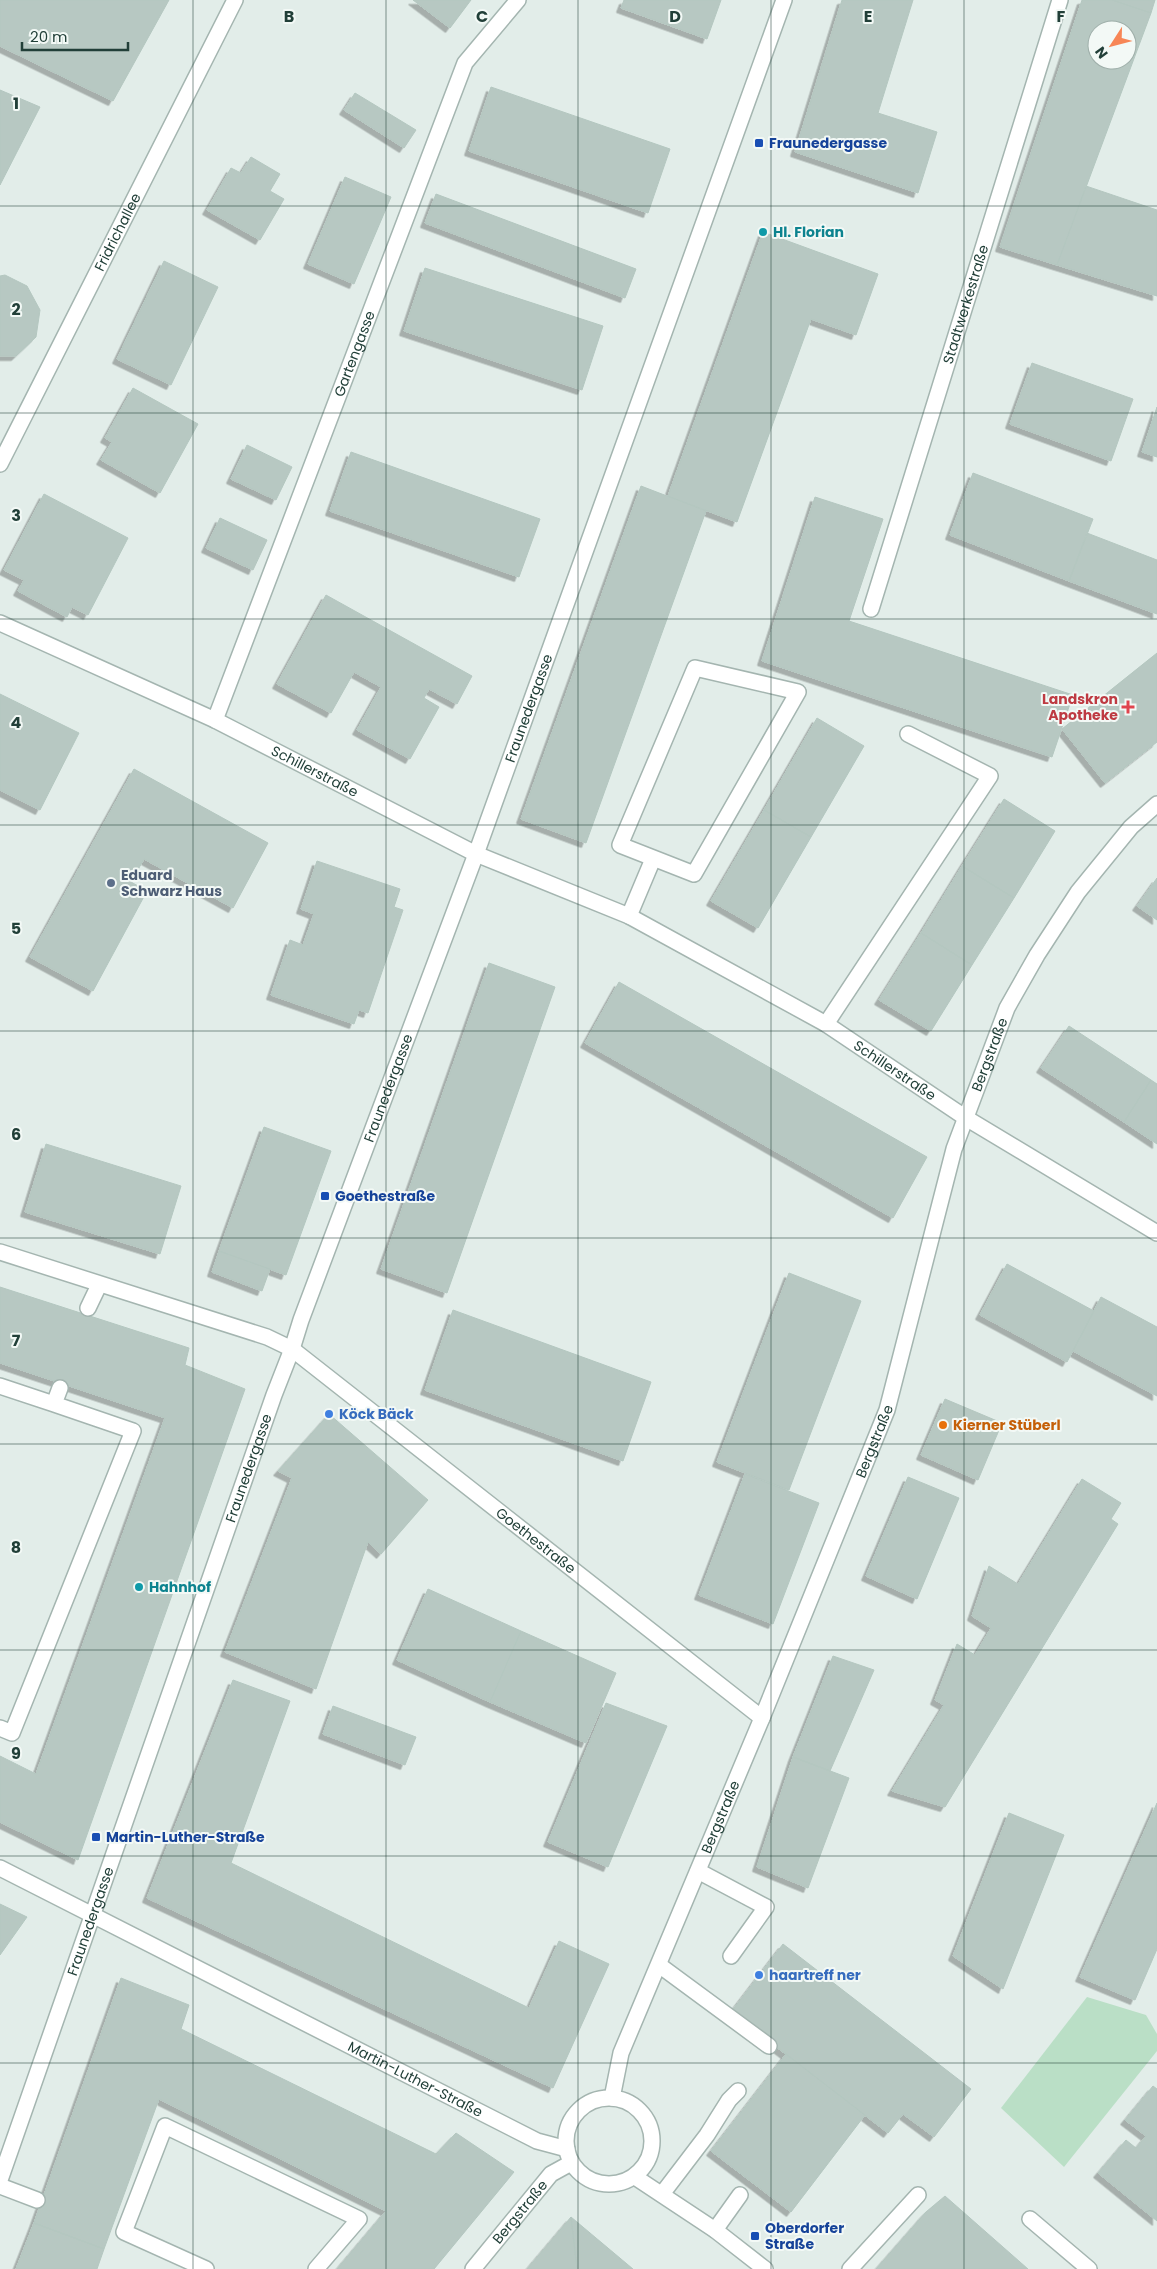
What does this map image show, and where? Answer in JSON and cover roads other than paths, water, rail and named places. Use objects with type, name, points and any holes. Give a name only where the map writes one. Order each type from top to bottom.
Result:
[{"type":"street","name":"Fridrichallee","points":[[0,464],[235,0]]},
{"type":"street","name":"Gartengasse","points":[[215,720],[465,63],[518,0]]},
{"type":"street","name":"Fraunedergasse","points":[[0,2180],[274,1395],[292,1350],[300,1320],[476,854],[784,0]]},
{"type":"street","name":"Stadtwerkestraße","points":[[871,609],[1060,0]]},
{"type":"street","name":"Schillerstraße","points":[[0,623],[215,720],[476,854],[629,916],[826,1024],[966,1118],[1157,1233]]},
{"type":"street","points":[[695,668],[798,692],[694,874],[653,859],[620,845],[695,668]]},
{"type":"street","points":[[826,1024],[990,776],[908,734]]},
{"type":"street","name":"Bergstraße","points":[[612,2098],[621,2053],[762,1718],[887,1410],[954,1149],[1007,1008],[1037,955],[1078,892],[1131,827],[1157,804]]},
{"type":"street","points":[[629,916],[653,859]]},
{"type":"street","name":"Goethestraße","points":[[0,1252],[267,1337],[292,1350],[762,1718]]},
{"type":"street","points":[[88,1308],[99,1284]]},
{"type":"street","points":[[0,1386],[132,1431],[12,1733],[0,1728]]},
{"type":"street","points":[[54,1404],[60,1388]]},
{"type":"street","name":"Martin-Luther-Straße","points":[[0,1868],[569,2156]]},
{"type":"street","points":[[698,1870],[766,1907],[731,1956]]},
{"type":"street","points":[[659,1965],[769,2046]]},
{"type":"street","points":[[662,2194],[707,2135],[729,2100],[738,2091]]},
{"type":"street","points":[[612,2098],[632,2104],[642,2113],[650,2125],[652,2139],[651,2153],[645,2166],[635,2177],[622,2183],[607,2185],[593,2182],[581,2174],[569,2156],[566,2135],[571,2121],[579,2110],[591,2102],[612,2098]]},
{"type":"street","points":[[206,2269],[120,2231],[165,2126],[359,2219],[316,2269]]},
{"type":"street","name":"Bergstraße","points":[[473,2269],[550,2174],[569,2156]]},
{"type":"street","points":[[635,2177],[715,2230],[764,2269]]},
{"type":"street","points":[[0,2186],[37,2200]]},
{"type":"street","points":[[715,2230],[740,2195]]},
{"type":"street","points":[[850,2269],[918,2196]]},
{"type":"street","points":[[1030,2219],[1089,2269]]},
{"type":"place","name":"Fraunedergasse","points":[[759,143]]},
{"type":"place","name":"Hl. Florian","points":[[763,232]]},
{"type":"place","name":"Landskron Apotheke","points":[[1128,707]]},
{"type":"place","name":"Eduard Schwarz Haus","points":[[111,883]]},
{"type":"place","name":"Goethestraße","points":[[325,1196]]},
{"type":"place","name":"Köck Bäck","points":[[329,1414]]},
{"type":"place","name":"Kierner Stüberl","points":[[943,1425]]},
{"type":"place","name":"Hahnhof","points":[[139,1587]]},
{"type":"place","name":"Martin-Luther-Straße","points":[[96,1837]]},
{"type":"place","name":"haartreff ner","points":[[759,1975]]},
{"type":"place","name":"Oberdorfer Straße","points":[[755,2236]]}]
